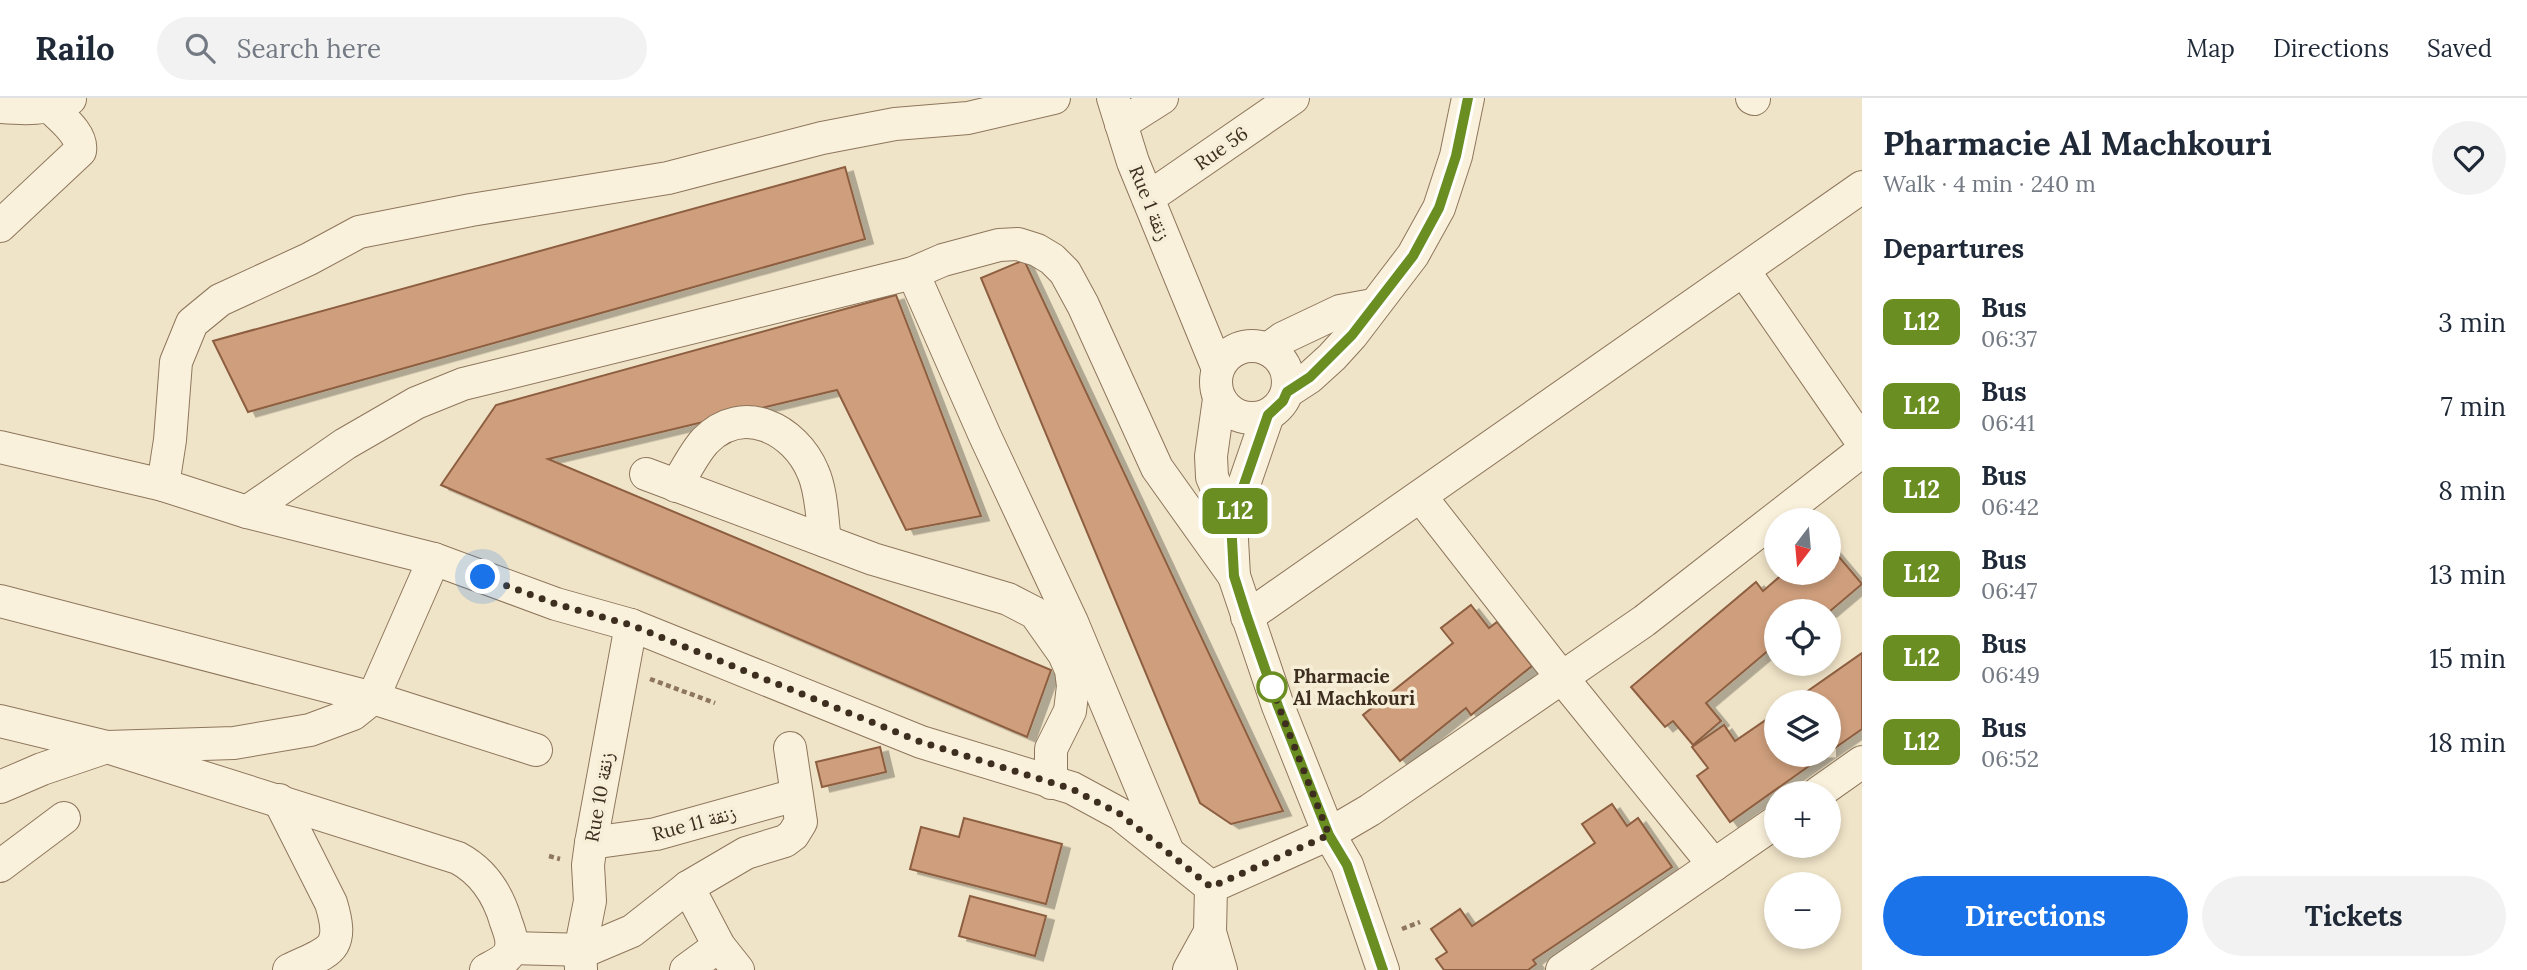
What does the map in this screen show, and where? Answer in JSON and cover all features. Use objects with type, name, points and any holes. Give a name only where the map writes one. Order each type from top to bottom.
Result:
[{"type":"street","points":[[163,485],[170,440],[176,362],[192,323],[220,300],[309,260],[359,232],[667,177],[822,138],[895,124],[968,118],[1054,98]]},
{"type":"street","points":[[1117,111],[1163,98]]},
{"type":"street","name":"Rue 56","points":[[1148,198],[1293,98]]},
{"type":"street","points":[[1219,384],[1229,411],[1243,418],[1258,418],[1310,377],[1352,335],[1413,256],[1439,208],[1456,156],[1468,98]]},
{"type":"street","points":[[0,107],[61,102],[81,146],[80,151],[0,226]]},
{"type":"street","name":"Rue 1 زنقة","points":[[1117,111],[1133,162],[1192,306],[1219,384]]},
{"type":"street","points":[[1247,617],[1862,187]]},
{"type":"street","points":[[247,512],[345,444],[416,403],[463,384],[913,273],[943,260],[999,245],[1018,244],[1037,250],[1052,259],[1065,272],[1083,305],[1157,468],[1234,576]]},
{"type":"street","points":[[1744,271],[1862,442]]},
{"type":"street","points":[[913,273],[1072,622],[1169,854]]},
{"type":"street","points":[[1373,305],[1339,311],[1283,338],[1231,351],[1222,360],[1211,456],[1212,477],[1231,522],[1234,576],[1247,617],[1278,706],[1329,835],[1347,865],[1384,970]]},
{"type":"street","name":"Rue 1 زنقة","points":[[1192,306],[1255,347]]},
{"type":"street","points":[[1231,522],[1288,375],[1281,360],[1255,347]]},
{"type":"street","points":[[676,486],[705,441],[729,423],[757,422],[780,432],[802,449],[815,475],[825,541]]},
{"type":"street","points":[[0,447],[163,485],[247,512],[434,559],[556,604],[631,625],[921,742],[1072,789],[1120,814],[1211,887]]},
{"type":"street","points":[[1211,887],[1329,835],[1370,810],[1644,621],[1862,451]]},
{"type":"street","points":[[646,474],[873,559],[1000,596],[1023,605],[1039,616],[1064,654],[1071,670],[1073,686],[1070,711],[1051,749],[1051,783]]},
{"type":"street","points":[[1421,497],[1563,679],[1714,865]]},
{"type":"street","points":[[0,787],[41,769],[107,747],[234,743],[310,730],[359,710],[373,698],[434,559]]},
{"type":"street","points":[[0,601],[373,698],[536,750]]},
{"type":"street","name":"Rue 10 زنقة","points":[[588,960],[588,865],[631,625]]},
{"type":"street","points":[[0,720],[107,747],[444,852],[472,867],[498,897],[511,948],[503,960],[486,970]]},
{"type":"street","points":[[511,948],[588,960],[632,931],[688,887],[746,853],[785,841],[793,835],[801,822],[790,748]]},
{"type":"street","points":[[1835,781],[1862,762]]},
{"type":"street","name":"Rue 11 زنقة","points":[[591,843],[656,834],[796,794]]},
{"type":"street","points":[[279,800],[331,903],[337,922],[337,936],[330,949],[289,970]]},
{"type":"street","points":[[0,866],[64,818]]},
{"type":"street","points":[[1562,970],[1764,830]]},
{"type":"street","points":[[686,970],[729,958],[688,887]]},
{"type":"street","points":[[1211,887],[1210,932],[1221,970]]},
{"type":"street","points":[[1189,970],[1210,932]]},
{"type":"building","points":[[845,167],[865,239],[248,412],[213,341]]},
{"type":"building","points":[[1024,260],[1283,811],[1231,824],[1200,803],[981,278]]},
{"type":"building","points":[[896,295],[981,516],[906,530],[837,390],[548,459],[1051,670],[1027,737],[441,485],[496,405]]},
{"type":"building","points":[[1841,559],[1862,584],[1841,602],[1841,599],[1764,599],[1764,654],[1706,703],[1721,721],[1693,745],[1673,721],[1665,727],[1631,687],[1756,582],[1763,591],[1770,585],[1841,585]]},
{"type":"building","points":[[1471,605],[1489,628],[1497,622],[1532,666],[1471,715],[1466,708],[1400,761],[1363,715],[1453,643],[1441,628]]},
{"type":"building","points":[[1862,653],[1862,729],[1841,744],[1841,690],[1809,690],[1829,676],[1841,676],[1841,668]]},
{"type":"building","points":[[1764,721],[1764,767],[1808,767],[1788,781],[1764,781],[1764,798],[1730,822],[1697,776],[1708,768],[1692,747],[1724,725],[1735,741]]},
{"type":"building","points":[[880,747],[886,772],[822,787],[816,762]]},
{"type":"building","points":[[1612,804],[1627,826],[1638,818],[1672,867],[1533,960],[1536,964],[1528,970],[1444,970],[1436,959],[1447,952],[1431,929],[1460,909],[1472,926],[1595,843],[1582,824]]},
{"type":"building","points":[[964,818],[1062,844],[1046,904],[910,869],[921,827],[959,837]]},
{"type":"building","points":[[970,896],[1046,916],[1035,956],[959,936]]},
{"type":"bus line","name":"L12","points":[[1383,970],[1347,865],[1329,835],[1278,706],[1247,617],[1234,576],[1231,522],[1268,415],[1277,409],[1287,392],[1310,377],[1332,357],[1413,256],[1439,208],[1456,156],[1468,98]]},
{"type":"place","name":"Pharmacie Al Machkouri","points":[[1272,687]]},
{"type":"route","points":[[483,577],[556,604],[631,625],[921,742],[1072,789],[1120,814],[1211,887],[1329,835],[1270,684],[1272,687]]}]
